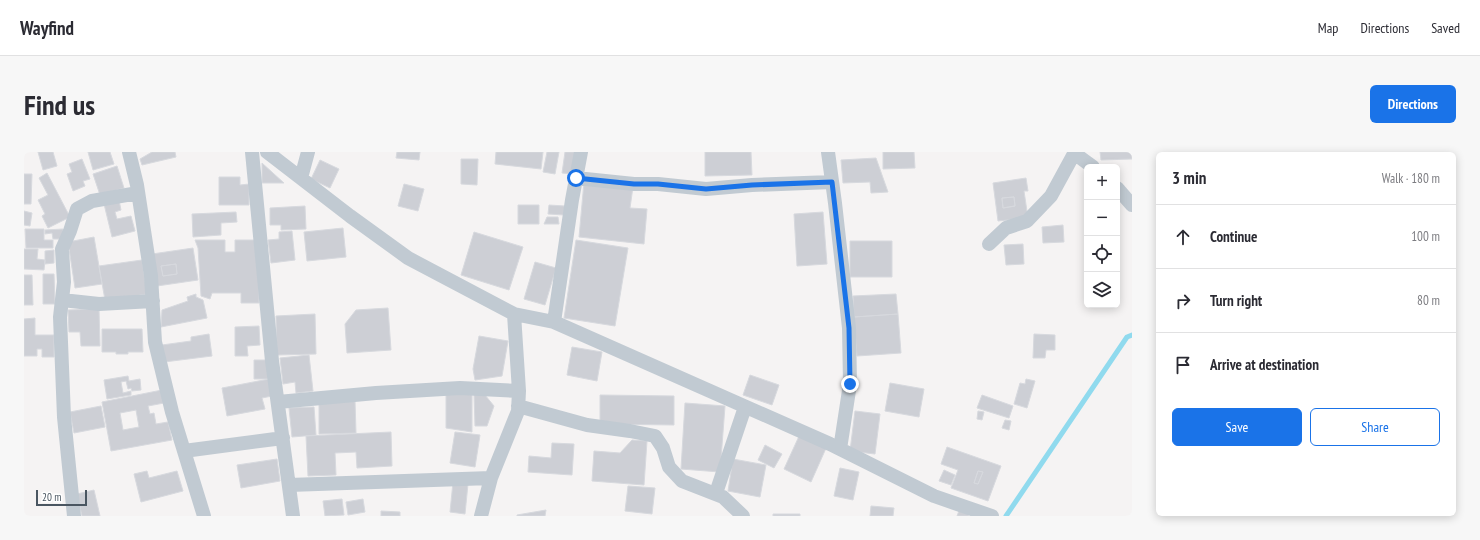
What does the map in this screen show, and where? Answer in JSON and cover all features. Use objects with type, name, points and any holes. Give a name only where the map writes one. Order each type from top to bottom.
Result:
[{"type":"street","points":[[129,152],[138,193],[151,276],[155,342],[172,412],[204,516]]},
{"type":"street","points":[[252,152],[272,361],[293,516]]},
{"type":"street","points":[[267,152],[350,216],[408,258],[514,314],[554,322],[840,449],[934,496],[992,516]]},
{"type":"street","points":[[301,178],[308,152]]},
{"type":"street","points":[[554,322],[581,152]]},
{"type":"street","points":[[828,152],[849,328],[850,384],[840,449]]},
{"type":"street","points":[[989,244],[1006,228],[1027,220],[1051,196],[1075,152],[1089,164]]},
{"type":"street","points":[[576,178],[706,189],[752,185],[832,182]]},
{"type":"street","points":[[1120,191],[1132,205]]},
{"type":"street","points":[[74,516],[64,417],[60,317],[64,282],[62,249],[77,209],[92,201],[138,193]]},
{"type":"street","points":[[62,300],[99,304],[153,301]]},
{"type":"street","points":[[481,516],[491,478],[518,412],[519,391],[514,314]]},
{"type":"street","points":[[278,402],[376,393],[460,388],[519,391]]},
{"type":"street","points":[[518,406],[587,425],[655,436],[663,448],[669,467],[682,481],[723,497],[743,516]]},
{"type":"street","points":[[716,493],[745,407]]},
{"type":"street","points":[[184,450],[283,438]]},
{"type":"street","points":[[289,485],[491,478]]},
{"type":"building","points":[[38,152],[53,152],[57,166],[43,170]]},
{"type":"building","points":[[88,152],[110,152],[114,164],[93,170]]},
{"type":"building","points":[[152,152],[175,152],[176,157],[142,165],[140,159]]},
{"type":"building","points":[[397,152],[420,152],[419,160],[396,158]]},
{"type":"building","points":[[496,152],[543,152],[541,169],[495,164]]},
{"type":"building","points":[[547,152],[559,152],[555,174],[543,172]]},
{"type":"building","points":[[565,152],[575,152],[571,174],[562,173]]},
{"type":"building","points":[[705,152],[751,152],[752,175],[705,176]]},
{"type":"building","points":[[883,152],[914,152],[915,168],[883,169]]},
{"type":"building","points":[[1100,152],[1132,152],[1132,159],[1101,160]]},
{"type":"building","points":[[876,158],[888,192],[871,193],[870,182],[843,183],[841,160]]},
{"type":"building","points":[[82,159],[90,179],[83,181],[85,186],[73,191],[67,174],[72,172],[69,164]]},
{"type":"building","points":[[461,159],[478,159],[477,185],[461,184]]},
{"type":"building","points":[[320,160],[339,169],[330,188],[311,179]]},
{"type":"building","points":[[262,163],[284,183],[262,183]]},
{"type":"building","points":[[117,166],[124,188],[100,195],[93,174]]},
{"type":"building","points":[[47,173],[70,217],[48,228],[42,216],[45,214],[38,200],[48,195],[39,178]]},
{"type":"building","points":[[24,174],[32,174],[31,204],[24,204]]},
{"type":"building","points":[[219,177],[240,177],[240,185],[249,184],[249,205],[219,205]]},
{"type":"building","points":[[1026,178],[1028,191],[1024,191],[1028,218],[998,221],[993,183]],"holes":[[[1014,197],[1015,206],[1003,208],[1002,198]]]},
{"type":"building","points":[[584,182],[633,187],[630,208],[647,209],[644,244],[579,237]]},
{"type":"building","points":[[404,184],[424,189],[418,211],[398,206]]},
{"type":"building","points":[[1014,197],[1015,206],[1003,208],[1002,198]]},
{"type":"building","points":[[119,200],[121,210],[115,212],[117,219],[131,216],[135,231],[112,237],[104,204]]},
{"type":"building","points":[[518,205],[539,205],[539,224],[518,224]]},
{"type":"building","points":[[549,205],[565,206],[564,215],[548,214]]},
{"type":"building","points":[[305,206],[306,229],[281,230],[281,225],[270,225],[270,208]]},
{"type":"building","points":[[24,211],[32,213],[30,226],[24,225]]},
{"type":"building","points":[[236,212],[237,222],[221,223],[221,235],[193,237],[192,214]]},
{"type":"building","points":[[823,212],[827,264],[797,266],[794,214]]},
{"type":"building","points":[[547,217],[558,217],[559,224],[544,224]]},
{"type":"building","points":[[1063,225],[1064,242],[1043,243],[1042,227]]},
{"type":"building","points":[[343,228],[346,257],[307,261],[304,232]]},
{"type":"building","points":[[25,229],[44,229],[44,240],[53,240],[53,248],[26,248]]},
{"type":"building","points":[[63,229],[63,239],[53,239],[52,233],[45,234],[45,230]]},
{"type":"building","points":[[292,231],[295,260],[271,263],[268,240],[279,239],[279,232]]},
{"type":"building","points":[[474,232],[523,247],[509,290],[461,275]]},
{"type":"building","points":[[94,237],[102,284],[75,288],[68,242]]},
{"type":"building","points":[[195,240],[225,240],[225,252],[235,252],[235,240],[259,240],[259,303],[241,303],[241,293],[212,293],[210,299],[201,296],[198,248]]},
{"type":"building","points":[[576,240],[628,248],[615,326],[564,318]]},
{"type":"building","points":[[850,241],[892,241],[892,277],[850,277]]},
{"type":"building","points":[[1023,244],[1024,264],[1006,265],[1004,245]]},
{"type":"building","points":[[193,248],[198,280],[157,286],[152,254]],"holes":[[[176,264],[177,274],[163,276],[161,266]]]},
{"type":"building","points":[[24,249],[38,249],[37,259],[45,260],[44,270],[24,269]]},
{"type":"building","points":[[54,250],[54,263],[45,264],[45,251]]},
{"type":"building","points":[[142,260],[147,294],[105,300],[99,266]]},
{"type":"building","points":[[535,262],[556,268],[545,305],[524,299]]},
{"type":"building","points":[[176,264],[177,274],[163,276],[161,266]]},
{"type":"building","points":[[43,274],[54,274],[55,304],[43,304]]},
{"type":"building","points":[[24,275],[32,275],[33,305],[24,305]]},
{"type":"building","points":[[196,294],[196,297],[203,300],[207,318],[161,327],[162,310],[188,301],[187,297]]},
{"type":"building","points":[[896,294],[898,314],[854,317],[853,296]]},
{"type":"building","points":[[388,308],[391,350],[347,353],[345,324],[356,310]]},
{"type":"building","points":[[99,309],[100,346],[81,346],[80,332],[69,332],[68,310]]},
{"type":"building","points":[[315,314],[316,354],[277,355],[276,316]]},
{"type":"building","points":[[898,314],[901,353],[857,356],[854,317]]},
{"type":"building","points":[[35,318],[35,335],[54,335],[54,357],[42,357],[42,349],[37,349],[37,356],[24,356],[24,319]]},
{"type":"building","points":[[259,326],[260,345],[247,346],[248,356],[235,356],[235,327]]},
{"type":"building","points":[[102,329],[142,329],[143,352],[116,354],[116,352],[102,352]]},
{"type":"building","points":[[209,334],[212,356],[164,362],[162,345],[191,341],[191,337]]},
{"type":"building","points":[[1034,334],[1055,335],[1055,350],[1046,350],[1045,358],[1033,358]]},
{"type":"building","points":[[479,336],[508,341],[502,376],[475,380],[473,369]]},
{"type":"building","points":[[572,347],[602,352],[597,381],[567,375]]},
{"type":"building","points":[[309,355],[313,391],[296,393],[295,382],[283,384],[280,358]]},
{"type":"building","points":[[254,360],[267,360],[268,379],[254,379]]},
{"type":"building","points":[[750,375],[779,385],[772,405],[743,395]]},
{"type":"building","points":[[128,376],[129,381],[140,379],[141,390],[132,391],[131,388],[128,389],[126,381],[121,382],[123,393],[131,391],[131,395],[107,399],[104,380]]},
{"type":"building","points":[[269,379],[272,396],[262,398],[265,409],[227,416],[222,388]]},
{"type":"building","points":[[1026,379],[1035,381],[1027,408],[1014,404],[1020,383],[1025,384]]},
{"type":"building","points":[[890,383],[924,389],[919,417],[885,411]]},
{"type":"building","points":[[162,390],[164,403],[148,406],[150,414],[154,413],[156,424],[168,422],[172,440],[111,451],[102,402]],"holes":[[[136,410],[139,427],[123,430],[120,413]]]},
{"type":"building","points":[[446,393],[472,393],[472,432],[446,428]]},
{"type":"building","points":[[474,393],[485,395],[494,406],[487,426],[475,426]]},
{"type":"building","points":[[600,395],[674,396],[674,425],[600,424]]},
{"type":"building","points":[[982,395],[1013,406],[1009,418],[977,408]]},
{"type":"building","points":[[355,401],[356,433],[319,434],[319,402]]},
{"type":"building","points":[[685,403],[725,406],[720,472],[681,469]]},
{"type":"building","points":[[101,406],[105,427],[74,433],[70,412]]},
{"type":"building","points":[[314,407],[316,435],[292,437],[289,408]]},
{"type":"building","points":[[855,411],[880,414],[875,454],[850,451]]},
{"type":"building","points":[[978,411],[984,412],[982,420],[977,419]]},
{"type":"building","points":[[1005,420],[1011,421],[1009,430],[1002,428]]},
{"type":"building","points":[[391,432],[392,466],[357,468],[356,452],[335,453],[336,475],[308,476],[306,436]]},
{"type":"building","points":[[455,432],[480,435],[475,467],[450,463]]},
{"type":"building","points":[[800,434],[827,446],[811,482],[784,469]]},
{"type":"building","points":[[632,440],[647,441],[644,485],[592,481],[594,451],[620,453]]},
{"type":"building","points":[[552,443],[574,444],[572,475],[528,472],[529,456],[551,458]]},
{"type":"building","points":[[765,445],[782,454],[774,468],[758,460]]},
{"type":"building","points":[[947,447],[1001,466],[988,501],[951,488],[958,470],[941,464]],"holes":[[[978,471],[983,472],[978,484],[974,483]]]},
{"type":"building","points":[[277,459],[280,481],[241,488],[237,465]]},
{"type":"building","points":[[733,459],[766,465],[760,497],[728,491]]},
{"type":"building","points":[[840,468],[859,472],[853,500],[834,496]]},
{"type":"building","points":[[944,470],[955,475],[951,485],[939,481]]},
{"type":"building","points":[[147,471],[149,478],[177,471],[183,491],[141,502],[134,474]]},
{"type":"building","points":[[978,471],[983,472],[978,484],[974,483]]},
{"type":"building","points":[[453,482],[468,484],[465,514],[450,512]]},
{"type":"building","points":[[628,486],[655,488],[652,514],[625,511]]},
{"type":"building","points":[[94,490],[100,516],[82,516],[77,494]]},
{"type":"building","points":[[342,499],[344,515],[325,516],[323,501]]},
{"type":"building","points":[[363,499],[365,512],[348,515],[346,502]]},
{"type":"building","points":[[871,506],[894,508],[893,516],[870,516]]},
{"type":"building","points":[[960,508],[970,511],[968,516],[957,516]]},
{"type":"building","points":[[546,510],[545,516],[517,516],[517,515]]},
{"type":"building","points":[[381,511],[400,512],[400,516],[381,516]]},
{"type":"building","points":[[773,514],[800,514],[800,516],[773,516]]},
{"type":"waterway","points":[[1006,516],[1127,337],[1132,335]]},
{"type":"route","points":[[576,178],[706,189],[752,185],[832,182],[849,328],[850,384]]}]
